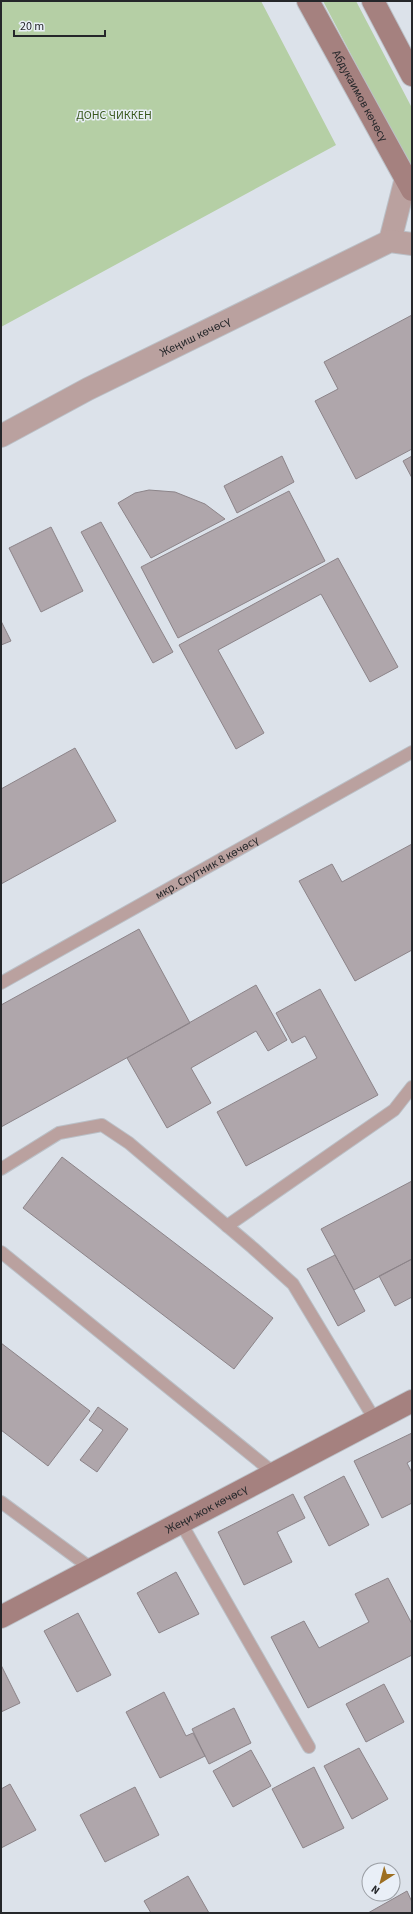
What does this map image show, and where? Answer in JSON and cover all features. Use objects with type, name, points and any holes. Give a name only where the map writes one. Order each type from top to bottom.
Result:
[{"type":"main road","name":"Абдукаимов көчөсү","points":[[308,1],[409,184]]},
{"type":"main road","points":[[373,1],[412,75]]},
{"type":"main road","name":"Жеңи жок көчөсү","points":[[1,1617],[412,1401]]},
{"type":"street","points":[[409,184],[390,241],[412,244]]},
{"type":"street","name":"Жеңиш көчөсү","points":[[1,436],[88,389],[390,241]]},
{"type":"lane","name":"мкр. Спутник 8 көчөсү","points":[[1,983],[412,752]]},
{"type":"lane","points":[[227,1226],[394,1110],[412,1087]]},
{"type":"lane","points":[[1,1169],[59,1133],[102,1125],[129,1143],[293,1284],[375,1420]]},
{"type":"lane","points":[[1,1252],[275,1474]]},
{"type":"lane","points":[[1,1502],[92,1569]]},
{"type":"lane","points":[[181,1523],[309,1747]]},
{"type":"green space","name":"ДОНС ЧИККЕН","points":[[1,1],[261,1],[336,145],[1,327]]},
{"type":"green space","points":[[323,1],[356,1],[412,108],[412,171]]},
{"type":"building","points":[[412,315],[412,449],[356,479],[315,401],[338,389],[324,362]]},
{"type":"building","points":[[282,456],[294,482],[237,513],[224,486]]},
{"type":"building","points":[[412,456],[412,478],[403,461]]},
{"type":"building","points":[[149,490],[175,492],[205,504],[225,519],[151,558],[118,503],[135,493]]},
{"type":"building","points":[[289,491],[325,561],[178,638],[141,567]]},
{"type":"building","points":[[101,522],[173,652],[153,663],[81,532]]},
{"type":"building","points":[[51,527],[83,591],[41,612],[9,548]]},
{"type":"building","points":[[338,558],[398,667],[370,682],[321,594],[218,650],[264,733],[236,749],[179,645]]},
{"type":"building","points":[[1,621],[11,641],[1,645]]},
{"type":"building","points":[[75,748],[116,821],[1,884],[1,789]]},
{"type":"building","points":[[412,844],[412,950],[355,981],[299,881],[332,864],[342,882]]},
{"type":"building","points":[[139,929],[190,1023],[1,1127],[1,1005]]},
{"type":"building","points":[[256,985],[287,1040],[268,1051],[256,1031],[191,1068],[211,1103],[167,1128],[127,1058]]},
{"type":"building","points":[[320,989],[378,1095],[246,1166],[217,1112],[317,1058],[305,1036],[292,1043],[276,1013]]},
{"type":"building","points":[[62,1157],[273,1318],[234,1369],[23,1208]]},
{"type":"building","points":[[412,1181],[412,1259],[354,1290],[321,1229]]},
{"type":"building","points":[[335,1255],[365,1311],[338,1326],[307,1269]]},
{"type":"building","points":[[412,1259],[412,1297],[395,1306],[379,1276]]},
{"type":"building","points":[[1,1343],[90,1411],[48,1466],[1,1430]]},
{"type":"building","points":[[98,1407],[128,1429],[97,1472],[80,1460],[103,1430],[89,1420]]},
{"type":"building","points":[[412,1433],[412,1460],[407,1463],[412,1473],[412,1503],[382,1518],[354,1461]]},
{"type":"building","points":[[344,1476],[369,1525],[329,1546],[304,1497]]},
{"type":"building","points":[[293,1494],[305,1518],[277,1532],[292,1562],[244,1585],[218,1532]]},
{"type":"building","points":[[176,1572],[199,1614],[159,1633],[137,1593]]},
{"type":"building","points":[[388,1578],[412,1624],[412,1655],[308,1708],[271,1637],[304,1621],[319,1648],[369,1622],[355,1594]]},
{"type":"building","points":[[78,1613],[111,1675],[77,1692],[44,1631]]},
{"type":"building","points":[[1,1665],[20,1703],[1,1712]]},
{"type":"building","points":[[384,1684],[404,1722],[366,1742],[346,1704]]},
{"type":"building","points":[[164,1692],[186,1736],[193,1733],[205,1756],[160,1778],[126,1712]]},
{"type":"building","points":[[234,1708],[251,1743],[209,1764],[192,1729]]},
{"type":"building","points":[[359,1748],[388,1799],[352,1819],[324,1766]]},
{"type":"building","points":[[251,1750],[271,1786],[233,1807],[213,1771]]},
{"type":"building","points":[[314,1767],[344,1828],[303,1848],[272,1789]]},
{"type":"building","points":[[10,1784],[36,1830],[1,1848],[1,1789]]},
{"type":"building","points":[[135,1787],[159,1835],[105,1862],[80,1815]]},
{"type":"building","points":[[188,1876],[209,1913],[151,1913],[144,1901]]},
{"type":"building","points":[[407,1891],[412,1902],[412,1913],[368,1913],[388,1902],[401,1902],[401,1894]]}]
